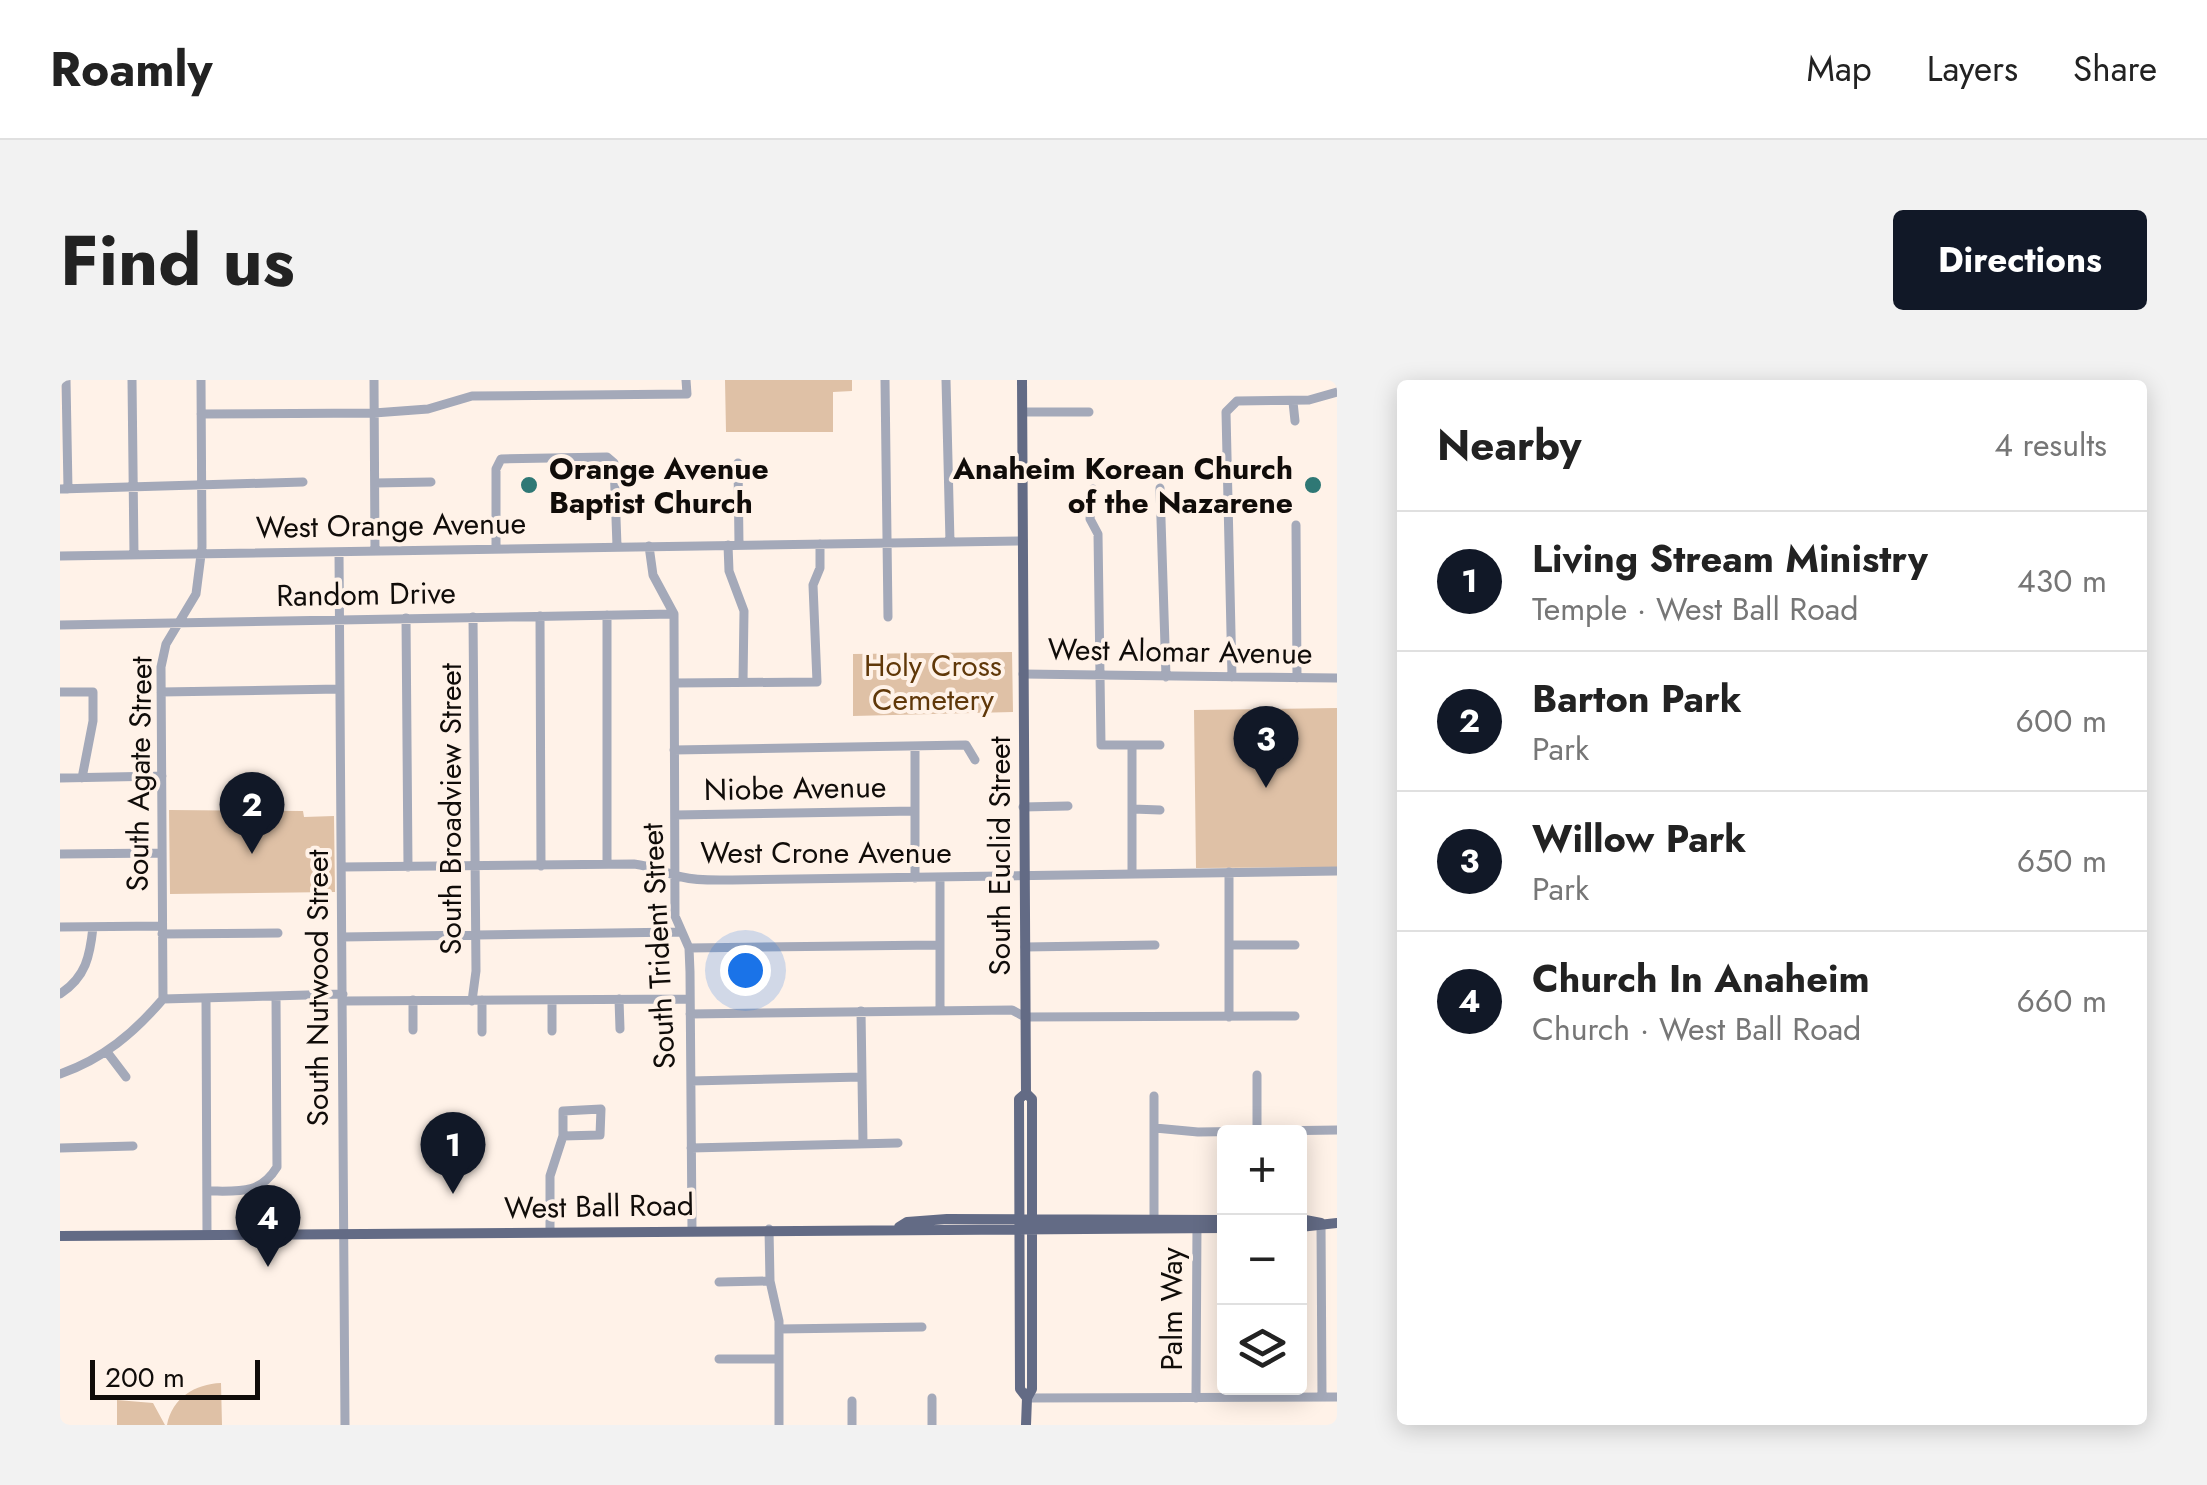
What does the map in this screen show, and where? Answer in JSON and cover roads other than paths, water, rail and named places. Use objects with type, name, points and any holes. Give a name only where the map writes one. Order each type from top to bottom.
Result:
[{"type":"main road","name":"South Euclid Street","points":[[1022,380],[1026,1092],[1032,1100],[1032,1389],[1026,1398],[1026,1425]]},
{"type":"main road","name":"South Euclid Street","points":[[1026,1092],[1019,1100],[1017,1219],[1020,1389],[1026,1398]]},
{"type":"main road","name":"West Ball Road","points":[[60,1236],[899,1227],[907,1222],[1017,1219],[1154,1224],[1217,1221]]},
{"type":"main road","points":[[1307,1220],[1337,1223]]},
{"type":"main road","points":[[1307,1226],[1322,1223]]},
{"type":"main road","name":"West Ball Road","points":[[899,1227],[907,1232],[1032,1232],[1154,1224]]},
{"type":"main road","name":"West Ball Road","points":[[1196,1224],[1217,1227]]},
{"type":"street","points":[[66,380],[64,489],[303,482]]},
{"type":"street","points":[[132,380],[134,555]]},
{"type":"street","name":"South Agate Street","points":[[163,999],[161,692],[166,644],[196,594],[202,487],[201,380]]},
{"type":"street","points":[[374,380],[375,551]]},
{"type":"street","points":[[201,414],[374,413],[428,409],[472,396],[686,394],[686,380]]},
{"type":"street","points":[[885,380],[888,617]]},
{"type":"street","points":[[946,380],[950,542]]},
{"type":"street","points":[[1232,677],[1226,412],[1230,405],[1293,402],[1337,392]]},
{"type":"street","points":[[1293,402],[1294,421]]},
{"type":"street","points":[[1023,412],[1089,412]]},
{"type":"street","points":[[496,548],[496,469],[501,459],[607,458],[614,463],[616,546]]},
{"type":"street","points":[[738,463],[729,571],[744,611],[743,682]]},
{"type":"street","points":[[375,482],[430,482]]},
{"type":"street","points":[[1160,488],[1166,677]]},
{"type":"street","points":[[1094,490],[1088,503],[1098,534],[1100,745],[1160,745]]},
{"type":"street","points":[[1296,525],[1296,678]]},
{"type":"street","name":"West Orange Avenue","points":[[60,556],[1023,541]]},
{"type":"street","points":[[674,682],[817,682],[813,585],[820,568],[820,544]]},
{"type":"street","name":"South Trident Street","points":[[650,546],[653,575],[674,614],[675,876],[680,932],[689,948],[692,1230]]},
{"type":"street","name":"South Nutwood Street","points":[[339,552],[345,1425]]},
{"type":"street","name":"Random Drive","points":[[60,625],[674,614]]},
{"type":"street","points":[[607,615],[607,864]]},
{"type":"street","points":[[540,616],[541,866]]},
{"type":"street","name":"South Broadview Street","points":[[474,617],[477,1000],[482,1032]]},
{"type":"street","points":[[406,618],[408,867]]},
{"type":"street","name":"West Alomar Avenue","points":[[1023,674],[1337,678]]},
{"type":"street","points":[[161,692],[340,689]]},
{"type":"street","points":[[60,692],[93,692],[94,721],[82,778]]},
{"type":"street","points":[[674,750],[966,745],[975,760]]},
{"type":"street","points":[[1132,745],[1132,874]]},
{"type":"street","points":[[915,746],[915,878]]},
{"type":"street","points":[[60,778],[162,776]]},
{"type":"street","points":[[1024,807],[1068,806]]},
{"type":"street","points":[[1133,809],[1160,810]]},
{"type":"street","name":"Niobe Avenue","points":[[675,815],[916,811]]},
{"type":"street","points":[[60,854],[162,853]]},
{"type":"street","name":"West Crone Avenue","points":[[342,867],[607,864],[660,866],[675,876],[696,880],[1337,871]]},
{"type":"street","points":[[1230,872],[1230,1017]]},
{"type":"street","points":[[940,878],[940,1010]]},
{"type":"street","points":[[60,994],[81,978],[90,956],[93,927]]},
{"type":"street","points":[[60,928],[278,933]]},
{"type":"street","points":[[342,937],[680,932]]},
{"type":"street","points":[[689,948],[938,945]]},
{"type":"street","points":[[1230,945],[1295,946]]},
{"type":"street","points":[[1024,947],[1155,946]]},
{"type":"street","points":[[207,1191],[253,1190],[267,1184],[278,1167],[276,996]]},
{"type":"street","points":[[206,998],[207,1235]]},
{"type":"street","points":[[60,1074],[108,1052],[138,1029],[163,999],[690,999]]},
{"type":"street","points":[[620,999],[620,1029]]},
{"type":"street","points":[[412,1030],[413,1000]]},
{"type":"street","points":[[552,1000],[552,1031]]},
{"type":"street","points":[[690,1014],[1012,1010],[1025,1017],[1295,1016]]},
{"type":"street","points":[[861,1011],[863,1144]]},
{"type":"street","points":[[108,1052],[126,1077]]},
{"type":"street","points":[[1256,1074],[1257,1125]]},
{"type":"street","points":[[691,1081],[862,1078]]},
{"type":"street","points":[[1154,1096],[1154,1224]]},
{"type":"street","points":[[550,1231],[550,1176],[563,1136],[564,1110],[600,1110],[600,1135],[563,1136]]},
{"type":"street","points":[[1155,1128],[1217,1130]]},
{"type":"street","points":[[1307,1130],[1337,1130]]},
{"type":"street","points":[[691,1148],[898,1143]]},
{"type":"street","points":[[60,1148],[134,1146]]},
{"type":"street","points":[[1322,1223],[1322,1397]]},
{"type":"street","name":"Palm Way","points":[[1196,1224],[1196,1398]]},
{"type":"street","points":[[769,1229],[770,1281],[779,1329],[779,1425]]},
{"type":"street","points":[[719,1282],[770,1281]]},
{"type":"street","points":[[779,1329],[922,1327]]},
{"type":"street","points":[[719,1360],[779,1359]]},
{"type":"street","points":[[1026,1398],[1337,1397]]},
{"type":"street","points":[[932,1398],[932,1425]]},
{"type":"street","points":[[852,1400],[852,1425]]},
{"type":"place","name":"Orange Avenue Baptist Church","points":[[529,485]]},
{"type":"place","name":"Anaheim Korean Church of the Nazarene","points":[[1313,485]]},
{"type":"place","name":"Willow Park","points":[[1266,788]]},
{"type":"place","name":"Barton Park","points":[[252,854]]},
{"type":"place","name":"Living Stream Ministry","points":[[453,1194]]},
{"type":"place","name":"Church In Anaheim","points":[[268,1267]]},
{"type":"park label","name":"Holy Cross Cemetery","points":[[933,682]]}]
